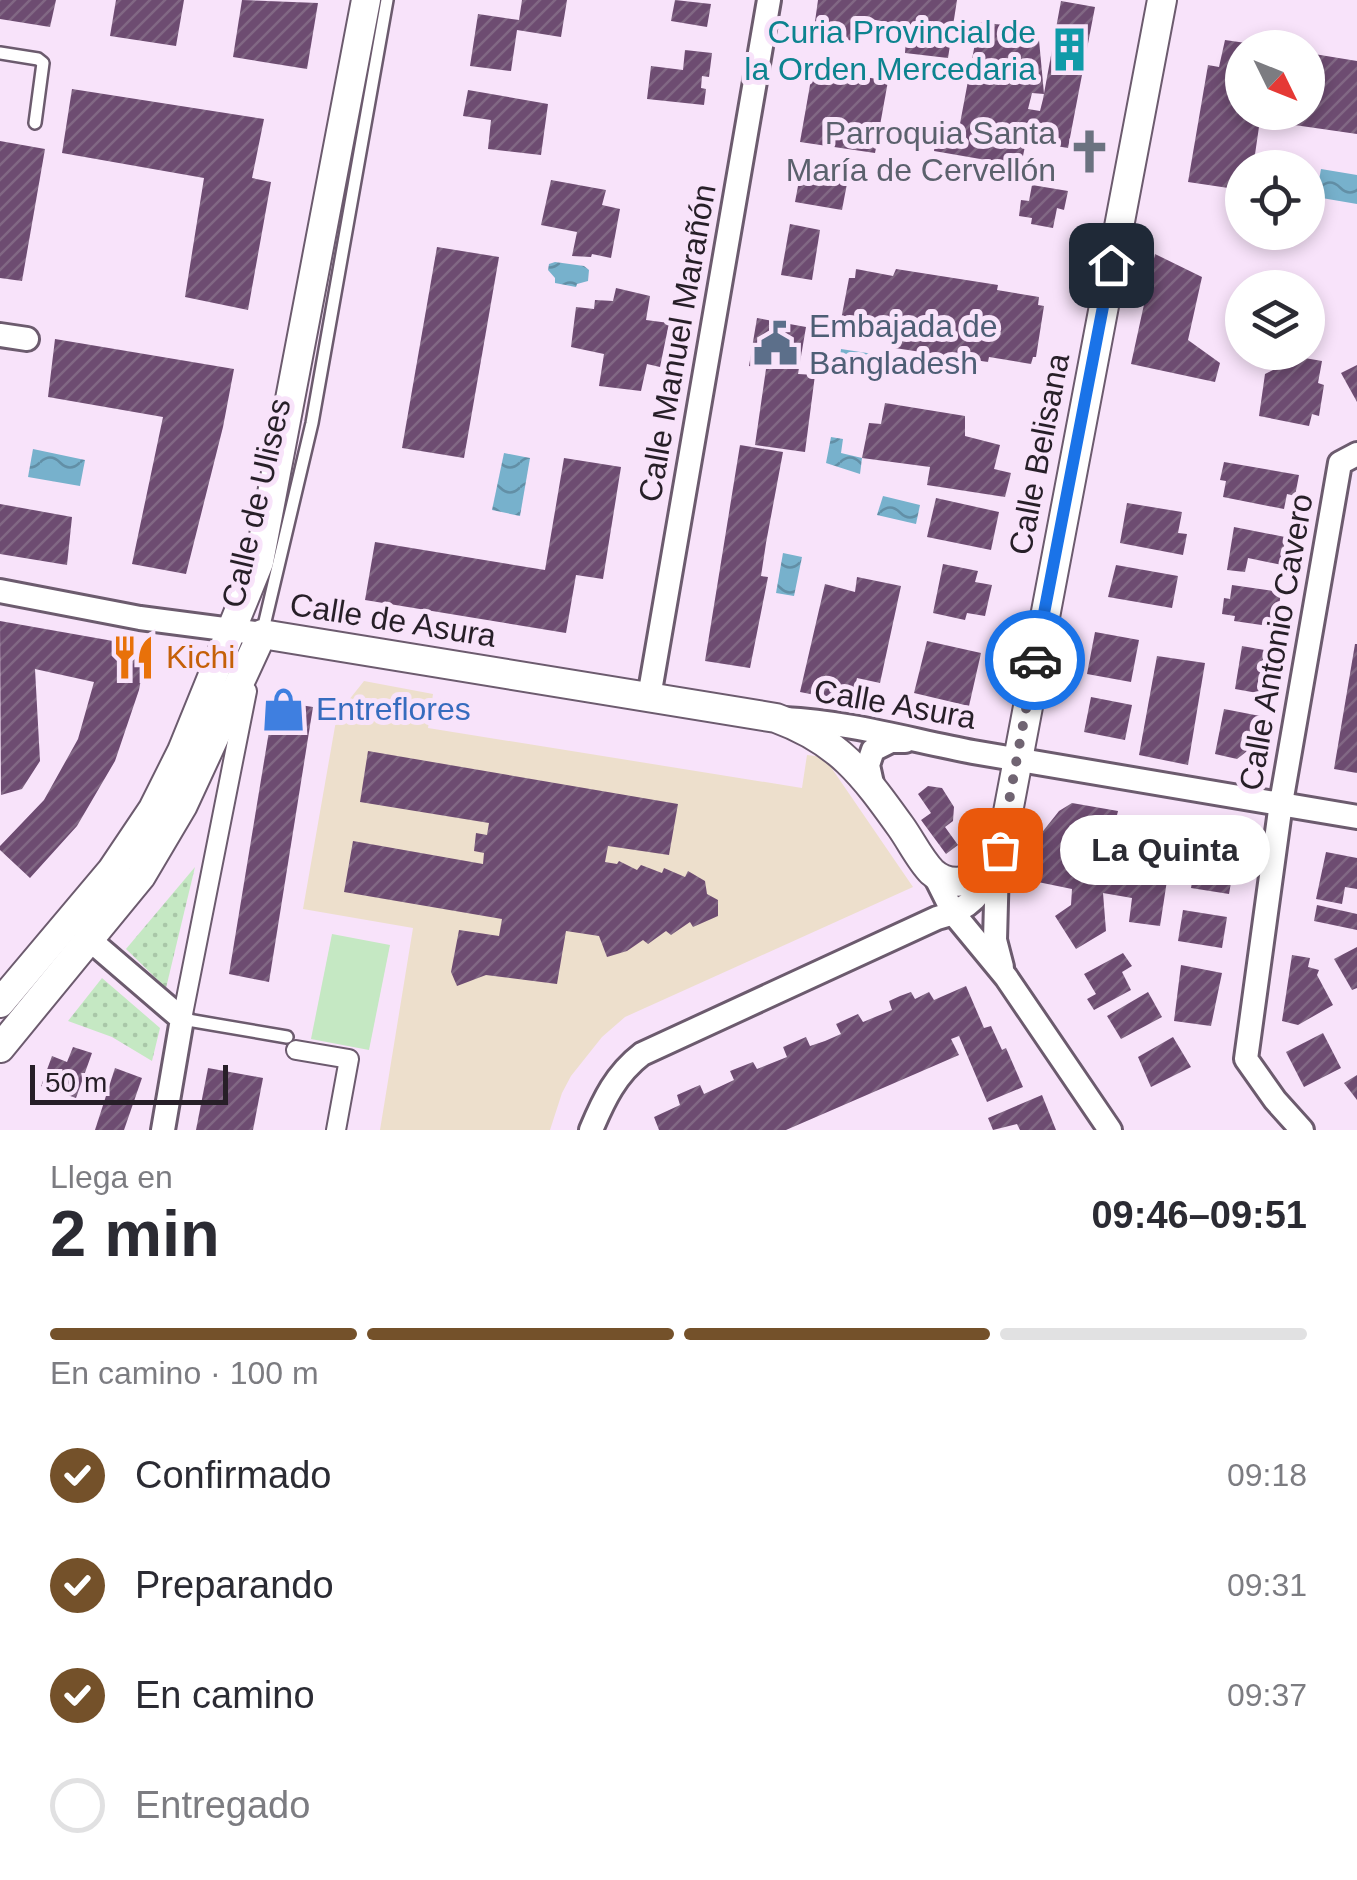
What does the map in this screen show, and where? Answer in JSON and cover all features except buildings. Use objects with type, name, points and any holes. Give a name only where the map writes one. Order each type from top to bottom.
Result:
[{"type":"street","name":"Calle de Ulises","points":[[0,1003],[112,870],[153,809],[204,699],[259,562],[366,0]]},
{"type":"street","name":"Calle Manuel Marañón","points":[[649,697],[769,0]]},
{"type":"street","name":"Calle Belisana","points":[[1006,977],[995,940],[996,862],[1162,0]]},
{"type":"street","points":[[0,336],[27,339]]},
{"type":"street","name":"Calle Antonio Cavero","points":[[1302,1130],[1246,1059],[1281,803],[1340,463],[1357,454]]},
{"type":"street","name":"Calle de Asura","points":[[0,591],[140,618],[230,628],[776,718],[821,737],[873,788],[932,872]]},
{"type":"street","name":"Calle de Ulises","points":[[164,1130],[242,710],[262,634]]},
{"type":"street","points":[[0,1048],[140,876],[183,806],[262,634]]},
{"type":"street","name":"Calle Asura","points":[[776,718],[892,732],[918,742],[1357,817]]},
{"type":"street","points":[[873,788],[868,765],[873,750],[890,741],[918,742]]},
{"type":"street","points":[[932,872],[960,882],[978,876],[996,862]]},
{"type":"street","name":"Calle Belisana","points":[[592,1130],[606,1094],[627,1066],[642,1054],[901,934],[954,914],[975,900],[996,862]]},
{"type":"street","points":[[932,872],[954,914],[1006,977],[1110,1130]]},
{"type":"street","points":[[90,940],[182,1019]]},
{"type":"street","points":[[292,1044],[349,1059],[336,1130]]},
{"type":"lane","name":"Calle de Ulises","points":[[262,634],[312,423],[387,0]]},
{"type":"lane","points":[[0,53],[43,63],[35,123]]},
{"type":"lane","points":[[182,1019],[292,1044]]},
{"type":"shaded area","points":[[364,681],[433,694],[428,728],[802,788],[807,755],[824,757],[913,887],[625,1017],[602,1037],[571,1076],[550,1130],[380,1130],[413,928],[303,909],[337,715]]},
{"type":"green space","points":[[195,867],[166,988],[126,949]]},
{"type":"green space","points":[[332,934],[390,945],[369,1050],[311,1039]]},
{"type":"green space","points":[[102,978],[160,1028],[152,1061],[112,1037],[68,1021]]},
{"type":"water","points":[[1325,170],[1357,175],[1357,204],[1325,199]]},
{"type":"water","points":[[549,264],[584,266],[589,270],[588,281],[576,287],[555,283],[548,270]]},
{"type":"water","points":[[841,349],[880,355],[876,373],[839,366]]},
{"type":"water","points":[[831,437],[843,439],[841,453],[862,458],[860,474],[826,463]]},
{"type":"water","points":[[33,449],[85,460],[80,486],[28,477]]},
{"type":"water","points":[[504,453],[530,458],[520,516],[492,510]]},
{"type":"water","points":[[883,496],[920,505],[916,524],[877,515]]},
{"type":"water","points":[[783,553],[802,557],[794,596],[776,593]]},
{"type":"way so far","points":[[1000,850],[1035,660]]},
{"type":"place","name":"Curia Provincial de la Orden Mercedaria","points":[[1069,50]]},
{"type":"place","name":"Parroquia Santa María de Cervellón","points":[[1089,151]]},
{"type":"place","name":"Embajada de Bangladesh","points":[[776,344]]},
{"type":"place","name":"Kichi","points":[[133,657]]},
{"type":"place","name":"Entreflores","points":[[283,709]]},
{"type":"place","name":"La Quinta","points":[[1000,850]]},
{"type":"route","points":[[1035,660],[1111,265]]}]
